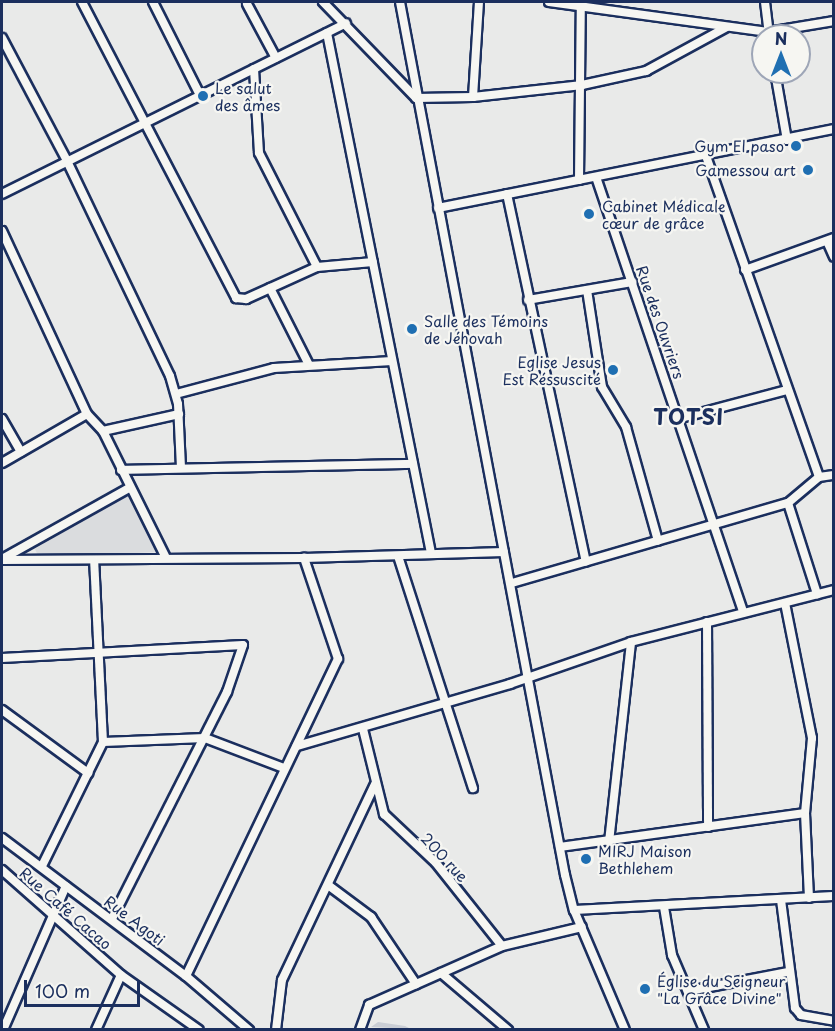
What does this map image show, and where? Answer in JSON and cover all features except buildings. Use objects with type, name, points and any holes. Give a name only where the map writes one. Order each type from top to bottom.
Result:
[{"type":"street","points":[[82,2],[143,124],[236,298],[246,298],[317,267],[373,262]]},
{"type":"street","points":[[153,2],[200,95]]},
{"type":"street","points":[[323,2],[346,23],[416,98],[472,97],[582,85],[655,68],[727,27]]},
{"type":"street","points":[[400,2],[416,98],[504,552],[512,583],[560,847],[574,910],[625,1029]]},
{"type":"street","points":[[472,97],[479,2]]},
{"type":"street","points":[[549,2],[581,4],[751,31]]},
{"type":"street","points":[[765,2],[768,24]]},
{"type":"street","points":[[247,4],[276,58]]},
{"type":"street","points":[[579,180],[582,85],[581,4]]},
{"type":"street","points":[[811,26],[834,21]]},
{"type":"street","points":[[2,194],[346,23]]},
{"type":"street","points":[[327,33],[431,554]]},
{"type":"street","points":[[2,38],[67,161],[156,342],[176,394],[181,468]]},
{"type":"street","points":[[254,69],[258,153],[317,267]]},
{"type":"street","points":[[777,84],[787,140]]},
{"type":"street","points":[[438,208],[834,129]]},
{"type":"street","points":[[706,156],[819,477]]},
{"type":"street","name":"Rue des Ouvriers","points":[[596,177],[681,418],[744,613]]},
{"type":"street","points":[[507,194],[586,562]]},
{"type":"street","points":[[2,231],[87,414],[103,431],[129,488],[165,556]]},
{"type":"street","points":[[745,270],[830,240],[834,257]]},
{"type":"street","points":[[528,300],[632,282]]},
{"type":"street","points":[[270,288],[309,365]]},
{"type":"street","points":[[587,290],[602,387],[626,427],[658,541]]},
{"type":"street","points":[[176,394],[248,372],[309,365],[392,361]]},
{"type":"street","points":[[681,418],[787,390]]},
{"type":"street","points":[[2,463],[87,414]]},
{"type":"street","points":[[103,431],[179,414]]},
{"type":"street","points":[[2,419],[21,452]]},
{"type":"street","points":[[121,470],[413,464]]},
{"type":"street","points":[[512,583],[788,503],[819,477],[834,475]]},
{"type":"street","points":[[2,560],[129,488]]},
{"type":"street","points":[[788,503],[817,594]]},
{"type":"street","points":[[2,560],[94,561],[165,556],[304,558],[504,552]]},
{"type":"street","points":[[398,556],[443,702],[473,788]]},
{"type":"street","points":[[186,976],[338,659],[304,558]]},
{"type":"street","points":[[42,866],[103,742],[96,654],[94,561]]},
{"type":"street","points":[[297,746],[363,729],[631,642],[834,590]]},
{"type":"street","points":[[785,603],[812,738],[805,813],[808,898]]},
{"type":"street","points":[[707,622],[708,826]]},
{"type":"street","points":[[609,842],[631,642]]},
{"type":"street","points":[[2,658],[243,645],[227,692],[112,919]]},
{"type":"street","points":[[2,710],[88,773]]},
{"type":"street","name":"200 rue","points":[[363,729],[384,814],[436,863],[502,945]]},
{"type":"street","points":[[103,742],[205,738],[284,768]]},
{"type":"street","points":[[276,1029],[282,980],[375,784]]},
{"type":"street","points":[[560,847],[805,813]]},
{"type":"street","name":"Rue Agoti","points":[[2,838],[186,976],[249,1029]]},
{"type":"street","name":"Rue Café Cacao","points":[[2,870],[121,975],[187,1025],[199,1029]]},
{"type":"street","points":[[327,885],[371,916],[416,984]]},
{"type":"street","points":[[3,1029],[5,1015],[66,886]]},
{"type":"street","points":[[574,910],[664,907],[834,896]]},
{"type":"street","points":[[781,900],[788,972],[798,1012],[834,1021]]},
{"type":"street","points":[[664,907],[672,955],[704,1029]]},
{"type":"street","points":[[360,1029],[369,1005],[502,945],[582,927]]},
{"type":"street","points":[[688,991],[788,972]]},
{"type":"street","points":[[441,973],[508,1029]]},
{"type":"street","points":[[96,1029],[121,975]]},
{"type":"shaded area","points":[[128,492],[157,552],[39,558],[35,549]]},
{"type":"shaded area","points":[[378,1022],[405,1026],[411,1029],[371,1027]]},
{"type":"place","name":"Le salut des âmes","points":[[203,96]]},
{"type":"place","name":"Gym El paso","points":[[796,146]]},
{"type":"place","name":"Gamessou art","points":[[808,170]]},
{"type":"place","name":"Cabinet Médicale cœur de grâce","points":[[589,214]]},
{"type":"place","name":"Salle des Témoins de Jéhovah","points":[[412,329]]},
{"type":"place","name":"Eglise Jesus Est Réssuscité","points":[[613,370]]},
{"type":"place","name":"MIRJ Maison Bethlehem","points":[[586,859]]},
{"type":"place","name":"Église du Seigneur \"La Grâce Divine\"","points":[[645,989]]},
{"type":"district","name":"TOTSI","points":[[689,416]]}]
